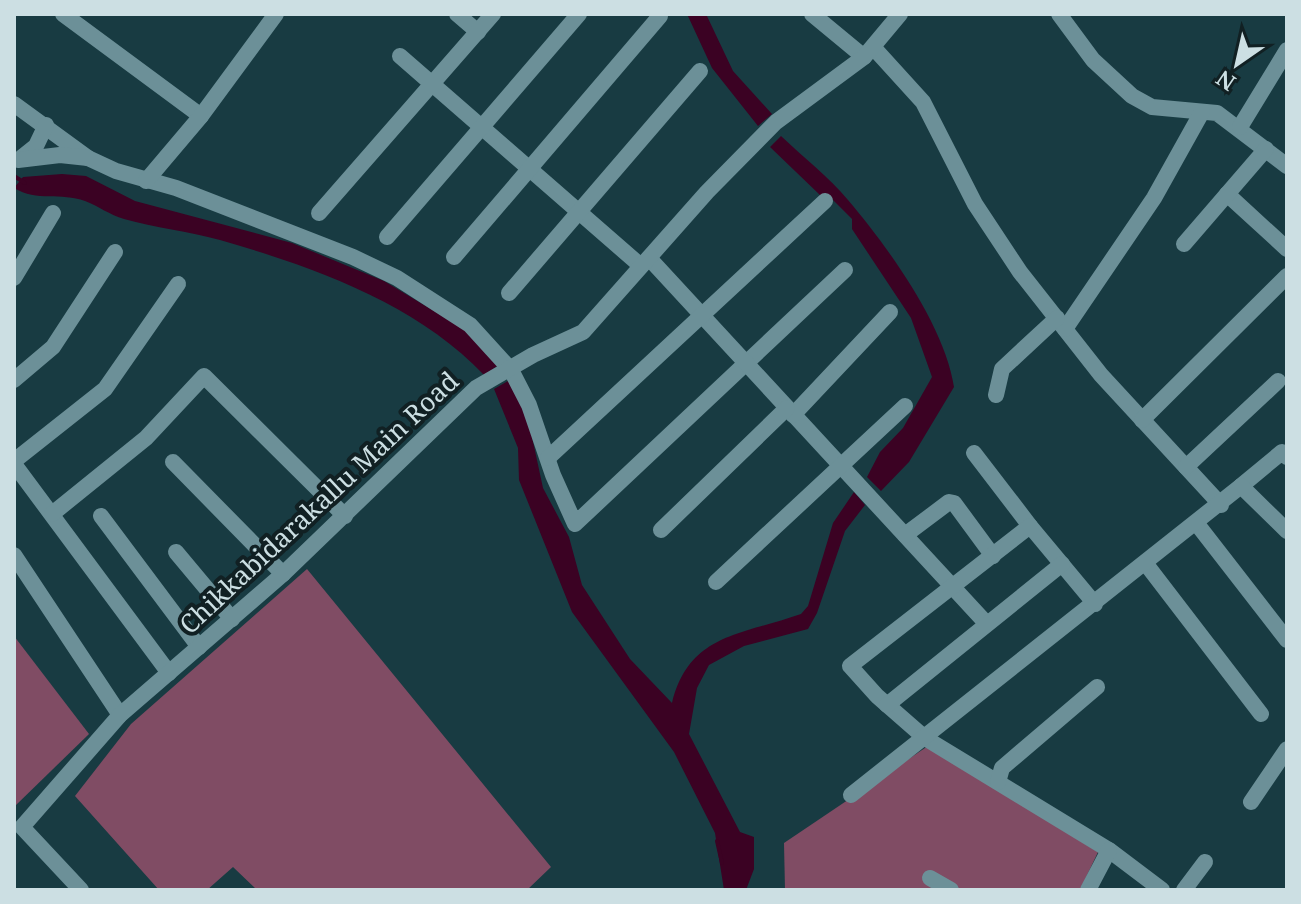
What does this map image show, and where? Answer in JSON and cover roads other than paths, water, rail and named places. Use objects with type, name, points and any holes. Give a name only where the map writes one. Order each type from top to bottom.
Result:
[{"type":"street","points":[[63,14],[201,116]]},
{"type":"street","points":[[83,29],[93,14]]},
{"type":"street","points":[[146,181],[201,116],[276,14]]},
{"type":"street","points":[[457,14],[478,32]]},
{"type":"street","points":[[319,213],[493,14]]},
{"type":"street","points":[[387,237],[579,14]]},
{"type":"street","points":[[812,14],[868,52],[923,102],[975,204],[1020,272],[1101,375],[1221,505]]},
{"type":"street","name":"Chikkabidarakallu Main Road","points":[[81,890],[18,831],[120,715],[283,574],[487,383],[533,355],[583,332],[771,127],[868,52],[900,14]]},
{"type":"street","points":[[1059,14],[1093,60],[1132,96],[1152,107],[1217,113],[1240,127],[1287,166]]},
{"type":"street","points":[[454,257],[660,16]]},
{"type":"street","points":[[1240,127],[1287,50]]},
{"type":"street","points":[[400,56],[578,211],[645,262],[703,317],[986,623]]},
{"type":"street","points":[[509,293],[700,71]]},
{"type":"street","points":[[14,104],[88,158]]},
{"type":"street","points":[[996,395],[1002,369],[1061,323],[1154,198],[1202,112]]},
{"type":"street","points":[[16,162],[36,146],[46,125]]},
{"type":"street","points":[[1184,244],[1266,149]]},
{"type":"street","points":[[16,162],[60,155],[88,158],[146,181],[176,188],[397,278],[470,325],[511,370],[529,405],[575,524],[845,270]]},
{"type":"street","points":[[1227,194],[1287,249]]},
{"type":"street","points":[[548,458],[825,201]]},
{"type":"street","points":[[14,278],[53,213]]},
{"type":"street","points":[[14,380],[53,347],[115,252]]},
{"type":"street","points":[[1142,420],[1285,283]]},
{"type":"street","points":[[169,673],[14,463],[105,389],[178,284]]},
{"type":"street","points":[[661,530],[790,411],[890,312]]},
{"type":"street","points":[[52,514],[146,438],[204,376],[345,516]]},
{"type":"street","points":[[1186,467],[1278,381]]},
{"type":"street","points":[[716,582],[905,406]]},
{"type":"street","points":[[851,795],[1221,505],[1282,452],[1287,457]]},
{"type":"street","points":[[974,453],[1095,604]]},
{"type":"street","points":[[173,462],[283,574]]},
{"type":"street","points":[[1241,486],[1287,531]]},
{"type":"street","points":[[905,535],[949,502],[954,503],[993,556]]},
{"type":"street","points":[[101,516],[199,647]]},
{"type":"street","points":[[1197,524],[1287,640]]},
{"type":"street","points":[[1030,526],[850,666],[887,705],[925,738],[1109,850],[1162,890]]},
{"type":"street","points":[[176,552],[232,619]]},
{"type":"street","points":[[14,555],[120,715]]},
{"type":"street","points":[[887,705],[1062,564]]},
{"type":"street","points":[[1146,564],[1261,714]]},
{"type":"street","points":[[998,782],[1002,768],[1097,687]]},
{"type":"street","points":[[1251,802],[1287,749]]},
{"type":"street","points":[[1088,890],[1109,850]]},
{"type":"street","points":[[1184,890],[1205,862]]},
{"type":"street","points":[[930,878],[951,890]]},
{"type":"waterway","points":[[14,176],[25,183]]},
{"type":"waterway","points":[[717,841],[722,863]]}]
